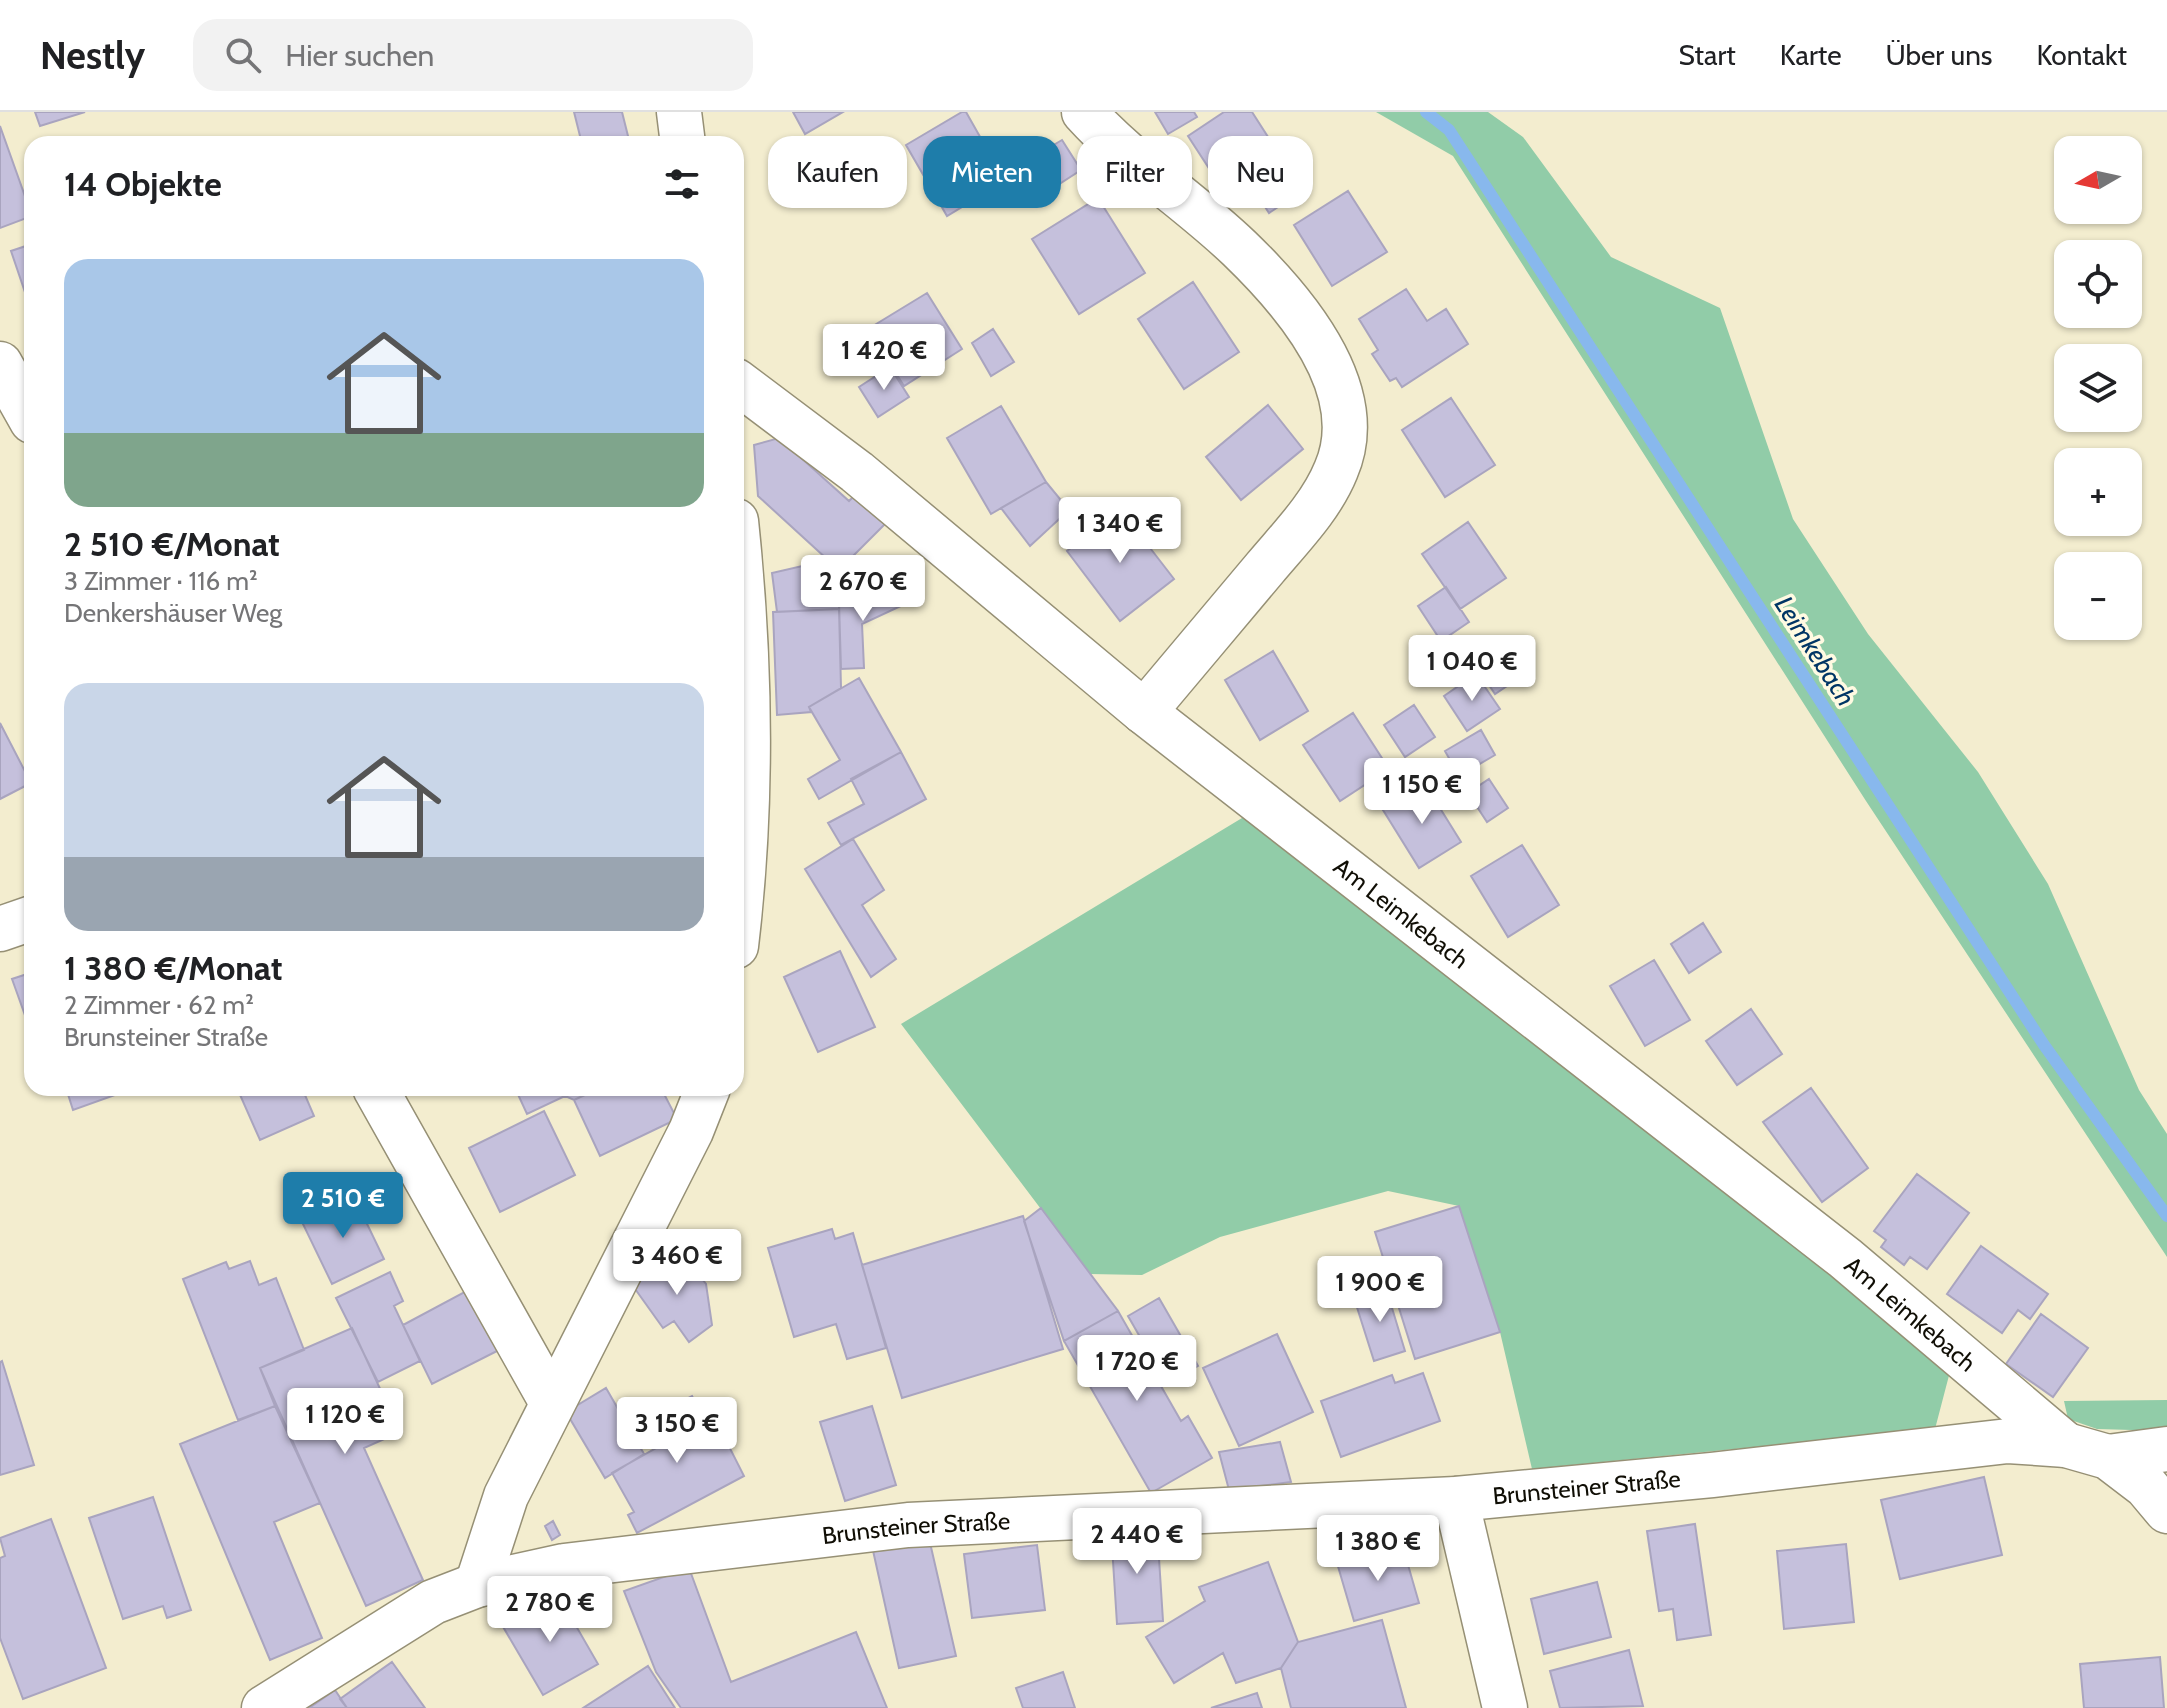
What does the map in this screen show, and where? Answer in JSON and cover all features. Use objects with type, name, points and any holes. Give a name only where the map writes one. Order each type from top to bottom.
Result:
[{"type":"street","points":[[679,112],[682,136]]},
{"type":"street","points":[[1084,112],[1138,167],[1230,240],[1295,309],[1329,363],[1343,422],[1342,451],[1322,496],[1144,712]]},
{"type":"street","points":[[0,364],[24,407]]},
{"type":"street","name":"Am Leimkebach","points":[[744,387],[857,472],[1144,712],[1845,1258],[2066,1445]]},
{"type":"street","points":[[744,594],[750,763],[744,841]]},
{"type":"street","points":[[0,929],[24,921]]},
{"type":"street","points":[[379,1096],[551,1401]]},
{"type":"street","points":[[477,1585],[506,1496],[551,1401],[666,1180],[704,1096]]},
{"type":"street","name":"Brunsteiner Straße","points":[[264,1708],[433,1602],[477,1585],[564,1566],[908,1525],[1456,1499],[1712,1475],[2008,1441],[2066,1445],[2108,1457],[2146,1486],[2167,1511]]},
{"type":"street","points":[[2108,1457],[2167,1449]]},
{"type":"street","points":[[1456,1499],[1505,1708]]},
{"type":"green space","points":[[1376,112],[1488,112],[1523,137],[1611,257],[1720,308],[1793,519],[1868,634],[1978,772],[2048,884],[2139,1090],[2167,1134],[2167,1257],[1866,801],[1453,156]]},
{"type":"green space","points":[[1247,815],[1952,1364],[1935,1429],[1532,1469],[1500,1332],[1459,1206],[1388,1191],[1220,1237],[1142,1275],[1090,1274],[901,1024]]},
{"type":"green space","points":[[2167,1400],[2167,1431],[2097,1429],[2068,1419],[2064,1401]]},
{"type":"building","points":[[35,112],[85,112],[40,126]]},
{"type":"building","points":[[574,112],[622,112],[628,136],[580,136]]},
{"type":"building","points":[[793,112],[843,112],[805,134]]},
{"type":"building","points":[[962,112],[966,112],[980,136],[923,136],[923,174],[907,144]]},
{"type":"building","points":[[1155,112],[1194,112],[1197,117],[1168,134]]},
{"type":"building","points":[[1224,112],[1252,112],[1267,136],[1208,136],[1208,167],[1192,142],[1192,136],[1188,136]]},
{"type":"building","points":[[0,126],[24,194],[24,219],[0,228]]},
{"type":"building","points":[[1061,141],[1077,164],[1077,173],[1061,183]]},
{"type":"building","points":[[1348,191],[1387,252],[1332,286],[1294,225]]},
{"type":"building","points":[[942,208],[960,208],[947,216]]},
{"type":"building","points":[[1082,208],[1104,208],[1145,273],[1079,314],[1032,239]]},
{"type":"building","points":[[24,247],[24,289],[11,251]]},
{"type":"building","points":[[1193,282],[1239,352],[1184,389],[1138,319]]},
{"type":"building","points":[[1406,289],[1427,321],[1446,309],[1468,344],[1402,387],[1396,378],[1390,381],[1372,354],[1378,350],[1359,319]]},
{"type":"building","points":[[927,293],[962,349],[904,386],[868,329]]},
{"type":"building","points":[[993,329],[1014,362],[991,376],[972,343]]},
{"type":"building","points":[[890,367],[909,397],[878,417],[859,387]]},
{"type":"building","points":[[1451,398],[1495,465],[1445,497],[1402,430]]},
{"type":"building","points":[[1268,405],[1303,449],[1241,500],[1206,457]]},
{"type":"building","points":[[1001,406],[1046,482],[991,514],[947,438]]},
{"type":"building","points":[[779,438],[849,501],[856,494],[886,523],[839,570],[758,496],[754,445]]},
{"type":"building","points":[[1046,482],[1069,510],[1030,546],[1001,508]]},
{"type":"building","points":[[1120,509],[1174,579],[1120,621],[1067,551]]},
{"type":"building","points":[[1468,522],[1506,578],[1460,609],[1422,554]]},
{"type":"building","points":[[828,560],[839,570],[839,609],[777,612],[772,573]]},
{"type":"building","points":[[893,583],[905,604],[862,624],[864,668],[841,669],[839,602],[860,600]]},
{"type":"building","points":[[1446,587],[1469,622],[1441,641],[1418,606]]},
{"type":"building","points":[[839,609],[841,688],[809,707],[811,712],[777,715],[773,612]]},
{"type":"building","points":[[1273,651],[1308,711],[1260,740],[1225,680]]},
{"type":"building","points":[[1497,657],[1513,682],[1495,694],[1479,670]]},
{"type":"building","points":[[1476,674],[1500,709],[1467,731],[1444,696]]},
{"type":"building","points":[[859,678],[901,752],[819,799],[808,779],[840,760],[809,707]]},
{"type":"building","points":[[1414,705],[1435,737],[1405,757],[1384,725]]},
{"type":"building","points":[[1353,713],[1389,769],[1340,801],[1303,745]]},
{"type":"building","points":[[0,723],[24,769],[24,787],[0,799]]},
{"type":"building","points":[[1481,730],[1495,755],[1459,776],[1445,751]]},
{"type":"building","points":[[901,752],[926,799],[841,845],[828,823],[864,804],[851,779]]},
{"type":"building","points":[[1489,779],[1508,808],[1487,822],[1468,793]]},
{"type":"building","points":[[1425,784],[1461,842],[1419,868],[1383,810]]},
{"type":"building","points":[[853,839],[884,890],[862,905],[896,959],[871,977],[805,869]]},
{"type":"building","points":[[1522,845],[1559,905],[1508,937],[1471,876]]},
{"type":"building","points":[[1703,923],[1721,952],[1689,973],[1671,944]]},
{"type":"building","points":[[840,951],[875,1027],[818,1052],[784,977]]},
{"type":"building","points":[[1654,960],[1690,1020],[1645,1046],[1610,986]]},
{"type":"building","points":[[24,975],[24,1012],[12,979]]},
{"type":"building","points":[[1751,1009],[1782,1054],[1737,1085],[1706,1041]]},
{"type":"building","points":[[1811,1088],[1868,1168],[1822,1202],[1763,1122]]},
{"type":"building","points":[[69,1096],[112,1096],[73,1110]]},
{"type":"building","points":[[241,1096],[305,1096],[314,1116],[260,1140]]},
{"type":"building","points":[[519,1096],[565,1096],[527,1114]]},
{"type":"building","points":[[583,1096],[665,1096],[677,1119],[600,1156],[574,1100]]},
{"type":"building","points":[[544,1111],[575,1175],[500,1212],[469,1148]]},
{"type":"building","points":[[1917,1174],[1969,1213],[1927,1269],[1910,1257],[1904,1265],[1881,1247],[1886,1240],[1874,1231]]},
{"type":"building","points":[[354,1197],[384,1259],[332,1284],[302,1222]]},
{"type":"building","points":[[1459,1206],[1500,1332],[1415,1359],[1375,1232]]},
{"type":"building","points":[[1041,1208],[1118,1311],[1064,1341],[1024,1221]]},
{"type":"building","points":[[1023,1216],[1063,1349],[902,1398],[862,1265]]},
{"type":"building","points":[[832,1229],[835,1239],[853,1233],[886,1348],[847,1359],[836,1324],[794,1337],[768,1248]]},
{"type":"building","points":[[1981,1246],[2048,1294],[2030,1319],[2018,1310],[2002,1333],[1947,1294]]},
{"type":"building","points":[[680,1251],[706,1284],[712,1325],[689,1342],[674,1321],[663,1328],[633,1286]]},
{"type":"building","points":[[250,1261],[259,1285],[276,1278],[304,1350],[260,1368],[275,1406],[238,1420],[183,1279],[226,1262],[229,1269]]},
{"type":"building","points":[[390,1272],[403,1301],[394,1306],[420,1361],[378,1382],[336,1298]]},
{"type":"building","points":[[472,1288],[503,1348],[432,1384],[403,1325]]},
{"type":"building","points":[[1386,1288],[1405,1351],[1374,1361],[1354,1298]]},
{"type":"building","points":[[1159,1298],[1198,1366],[1167,1384],[1128,1316]]},
{"type":"building","points":[[1118,1311],[1181,1421],[1188,1416],[1212,1458],[1151,1493],[1064,1341]]},
{"type":"building","points":[[2041,1314],[2088,1348],[2053,1397],[2006,1364]]},
{"type":"building","points":[[352,1328],[400,1432],[364,1448],[423,1580],[366,1606],[260,1368]]},
{"type":"building","points":[[1277,1334],[1313,1412],[1239,1446],[1203,1368]]},
{"type":"building","points":[[0,1362],[34,1465],[0,1475]]},
{"type":"building","points":[[1423,1373],[1440,1421],[1341,1457],[1321,1401],[1392,1375],[1395,1383]]},
{"type":"building","points":[[606,1388],[644,1454],[605,1478],[566,1412]]},
{"type":"building","points":[[692,1396],[702,1416],[711,1411],[744,1476],[637,1533],[628,1515],[634,1512],[612,1473],[656,1448],[642,1422]]},
{"type":"building","points":[[275,1406],[320,1503],[274,1522],[322,1638],[270,1660],[180,1444]]},
{"type":"building","points":[[872,1406],[896,1485],[845,1501],[820,1422]]},
{"type":"building","points":[[1280,1442],[1291,1482],[1229,1490],[1219,1452]]},
{"type":"building","points":[[1984,1477],[2002,1555],[1900,1579],[1881,1500]]},
{"type":"building","points":[[153,1497],[191,1610],[167,1618],[163,1606],[123,1619],[89,1518]]},
{"type":"building","points":[[51,1519],[106,1668],[23,1699],[0,1638],[0,1558],[5,1556],[0,1538]]},
{"type":"building","points":[[553,1521],[560,1535],[552,1540],[545,1526]]},
{"type":"building","points":[[1695,1524],[1711,1635],[1677,1640],[1673,1609],[1659,1611],[1647,1531]]},
{"type":"building","points":[[1157,1527],[1163,1621],[1117,1624],[1111,1530]]},
{"type":"building","points":[[928,1534],[956,1656],[899,1668],[872,1546]]},
{"type":"building","points":[[1402,1544],[1419,1603],[1354,1621],[1337,1563]]},
{"type":"building","points":[[1846,1544],[1854,1622],[1784,1629],[1777,1551]]},
{"type":"building","points":[[1037,1545],[1045,1610],[972,1618],[964,1554]]},
{"type":"building","points":[[1268,1562],[1298,1642],[1281,1668],[1236,1683],[1223,1653],[1174,1683],[1146,1637],[1205,1601],[1199,1587]]},
{"type":"building","points":[[689,1568],[731,1682],[856,1632],[887,1708],[681,1708],[656,1672],[624,1591]]},
{"type":"building","points":[[1597,1582],[1611,1637],[1544,1654],[1531,1599]]},
{"type":"building","points":[[557,1593],[598,1664],[543,1695],[502,1625]]},
{"type":"building","points":[[1382,1620],[1406,1708],[1291,1708],[1281,1668],[1298,1642]]},
{"type":"building","points":[[1629,1650],[1643,1706],[1560,1708],[1550,1671]]},
{"type":"building","points":[[2160,1657],[2164,1708],[2084,1708],[2080,1664]]},
{"type":"building","points":[[392,1662],[425,1708],[347,1708],[340,1699]]},
{"type":"building","points":[[648,1666],[675,1708],[583,1708]]},
{"type":"building","points":[[1063,1672],[1075,1708],[1023,1708],[1016,1688]]},
{"type":"building","points":[[335,1690],[347,1708],[309,1708]]},
{"type":"building","points":[[1257,1693],[1262,1708],[1211,1708]]},
{"type":"waterway","name":"Leimkebach","points":[[1426,112],[1449,130],[2044,1045],[2167,1216]]}]
